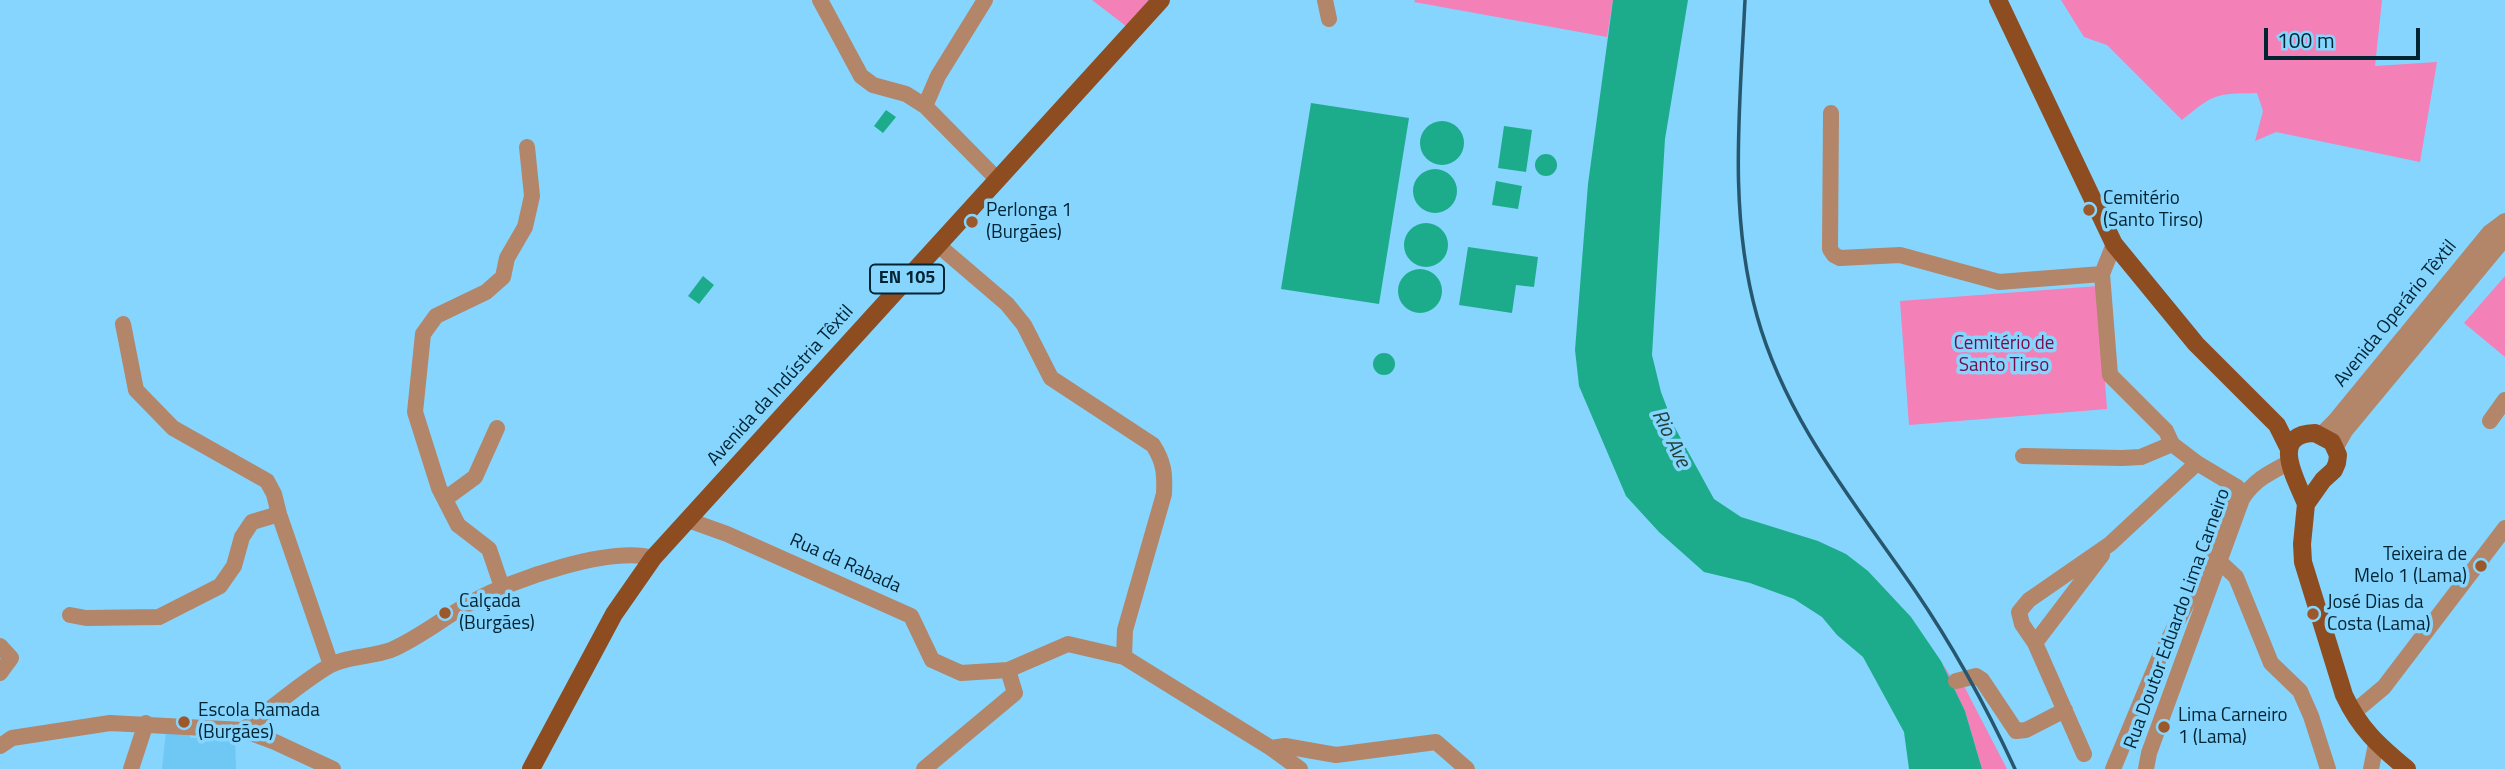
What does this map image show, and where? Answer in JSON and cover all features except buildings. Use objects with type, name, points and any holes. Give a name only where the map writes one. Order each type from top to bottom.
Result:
[{"type":"main road","name":"Avenida da Indústria Têxtil","points":[[531,769],[614,614],[653,558],[1161,0]]},
{"type":"main road","points":[[1998,0],[2113,244],[2196,344],[2277,425],[2302,435],[2322,434],[2336,447],[2337,463],[2330,476],[2323,480],[2309,482],[2291,463]]},
{"type":"main road","points":[[2277,425],[2306,505],[2303,562],[2344,695],[2353,713],[2376,744],[2407,769]]},
{"type":"main road","points":[[2291,463],[2302,435]]},
{"type":"main road","points":[[2306,505],[2323,480]]},
{"type":"street","points":[[820,0],[861,76],[873,85],[906,94],[925,106],[997,179]]},
{"type":"street","points":[[925,106],[938,76],[985,0]]},
{"type":"street","points":[[1325,0],[1329,19]]},
{"type":"street","points":[[1830,113],[1830,249],[1840,258],[1900,255],[1999,282],[2102,274]]},
{"type":"street","points":[[502,587],[489,549],[458,525],[439,488],[415,412],[423,334],[436,316],[486,292],[503,277],[507,258],[524,227],[531,196],[527,147]]},
{"type":"street","name":"Avenida Operário Têxtil","points":[[2322,434],[2490,233],[2505,221]]},
{"type":"street","name":"Avenida Operário Têxtil","points":[[2336,447],[2345,431],[2505,238]]},
{"type":"street","points":[[938,244],[1007,304],[1024,325],[1051,378],[1153,445],[1162,460],[1165,474],[1164,494],[1125,630],[1124,657]]},
{"type":"street","points":[[2113,244],[2102,274],[2110,375],[2166,431],[2172,444],[2237,487],[2201,575],[2160,656],[2113,769]]},
{"type":"street","points":[[123,324],[136,390],[173,428],[267,481],[274,494],[331,665]]},
{"type":"street","points":[[2490,421],[2505,400]]},
{"type":"street","points":[[445,499],[475,477],[497,428]]},
{"type":"street","points":[[2023,456],[2141,457],[2172,444]]},
{"type":"street","points":[[2084,754],[2019,612],[2110,544],[2197,463]]},
{"type":"street","name":"Rua Doutor Eduardo Lima Carneiro","points":[[2146,769],[2149,753],[2242,499],[2262,476],[2291,463]]},
{"type":"street","points":[[70,615],[86,618],[159,617],[220,586],[234,566],[242,537],[252,522],[279,514]]},
{"type":"street","name":"Rua da Rabada","points":[[688,520],[727,534],[911,616],[932,660],[961,673],[1008,670],[1068,644],[1124,657],[1275,759],[1300,769]]},
{"type":"street","points":[[2353,713],[2384,687],[2505,528]]},
{"type":"street","points":[[2035,643],[2110,544]]},
{"type":"street","points":[[243,730],[331,665],[389,650],[502,587],[579,562],[641,554],[653,558]]},
{"type":"street","points":[[2220,562],[2236,577],[2271,663],[2301,691],[2328,769]]},
{"type":"street","points":[[0,646],[11,657],[0,673]]},
{"type":"street","points":[[923,769],[1015,693],[1008,670]]},
{"type":"street","points":[[1956,681],[1976,676],[1982,680],[2016,731],[2026,730],[2065,710]]},
{"type":"street","points":[[0,746],[12,738],[110,723],[146,723],[243,730],[275,741],[333,769]]},
{"type":"street","points":[[131,769],[146,723]]},
{"type":"street","points":[[1275,759],[1285,746],[1336,755],[1436,742],[1467,769]]},
{"type":"street","points":[[2371,769],[2376,744]]},
{"type":"shaded area","points":[[166,731],[186,731],[191,738],[208,738],[213,734],[235,737],[236,769],[162,769]]},
{"type":"green space","points":[[1092,0],[1149,0],[1126,26]]},
{"type":"green space","points":[[1613,0],[1607,37],[1414,2]]},
{"type":"green space","points":[[2061,0],[2382,0],[2375,66],[2437,62],[2420,162],[2276,132],[2255,141],[2263,111],[2257,93],[2216,97],[2182,120],[2107,45],[2084,37]]},
{"type":"green space","points":[[2505,276],[2505,357],[2464,323]]},
{"type":"green space","name":"Cemitério de Santo Tirso","points":[[2098,286],[2107,409],[1909,425],[1900,301]]},
{"type":"green space","points":[[1941,661],[1951,677],[1964,686],[2007,769],[1982,769],[1965,711]]},
{"type":"water","name":"Rio Ave","points":[[1613,0],[1688,0],[1665,139],[1652,355],[1661,392],[1674,426],[1714,499],[1741,517],[1818,541],[1846,554],[1868,571],[1911,617],[1941,661],[1965,711],[1982,769],[1909,769],[1904,732],[1863,657],[1837,635],[1822,617],[1794,599],[1750,583],[1704,572],[1659,532],[1626,496],[1579,386],[1575,350],[1588,184]]},
{"type":"water","points":[[1311,103],[1409,118],[1379,304],[1281,289]]},
{"type":"water","points":[[886,110],[896,117],[883,133],[874,126]]},
{"type":"water","points":[[1442,121],[1457,128],[1464,143],[1457,158],[1442,165],[1427,158],[1420,143],[1427,128]]},
{"type":"water","points":[[1504,126],[1532,130],[1526,172],[1498,168]]},
{"type":"water","points":[[1546,154],[1554,157],[1557,165],[1554,173],[1546,176],[1538,173],[1535,165],[1538,157]]},
{"type":"water","points":[[1435,169],[1450,176],[1457,191],[1450,206],[1435,213],[1420,206],[1413,191],[1420,176]]},
{"type":"water","points":[[1496,181],[1522,186],[1518,209],[1492,205]]},
{"type":"water","points":[[1426,223],[1441,230],[1448,245],[1441,260],[1426,267],[1411,260],[1404,245],[1411,230]]},
{"type":"water","points":[[1468,247],[1538,257],[1534,287],[1516,285],[1512,313],[1459,305]]},
{"type":"water","points":[[1420,269],[1435,276],[1442,291],[1435,306],[1420,313],[1405,306],[1398,291],[1405,276]]},
{"type":"water","points":[[703,276],[714,285],[699,304],[688,296]]},
{"type":"water","points":[[1384,353],[1392,356],[1395,364],[1392,372],[1384,375],[1376,372],[1373,364],[1376,356]]},
{"type":"railway","points":[[1745,0],[1739,119],[1739,198],[1748,277],[1770,354],[1785,390],[1824,459],[1914,589],[1955,654],[1981,699],[2015,769]]},
{"type":"place","name":"Cemitério (Santo Tirso)","points":[[2089,210]]},
{"type":"place","name":"Perlonga 1 (Burgães)","points":[[972,222]]},
{"type":"place","name":"Teixeira de Melo 1 (Lama)","points":[[2481,566]]},
{"type":"place","name":"Calçada (Burgães)","points":[[445,613]]},
{"type":"place","name":"José Dias da Costa (Lama)","points":[[2313,614]]},
{"type":"place","name":"Escola Ramada (Burgães)","points":[[184,722]]},
{"type":"place","name":"Lima Carneiro 1 (Lama)","points":[[2164,727]]}]
